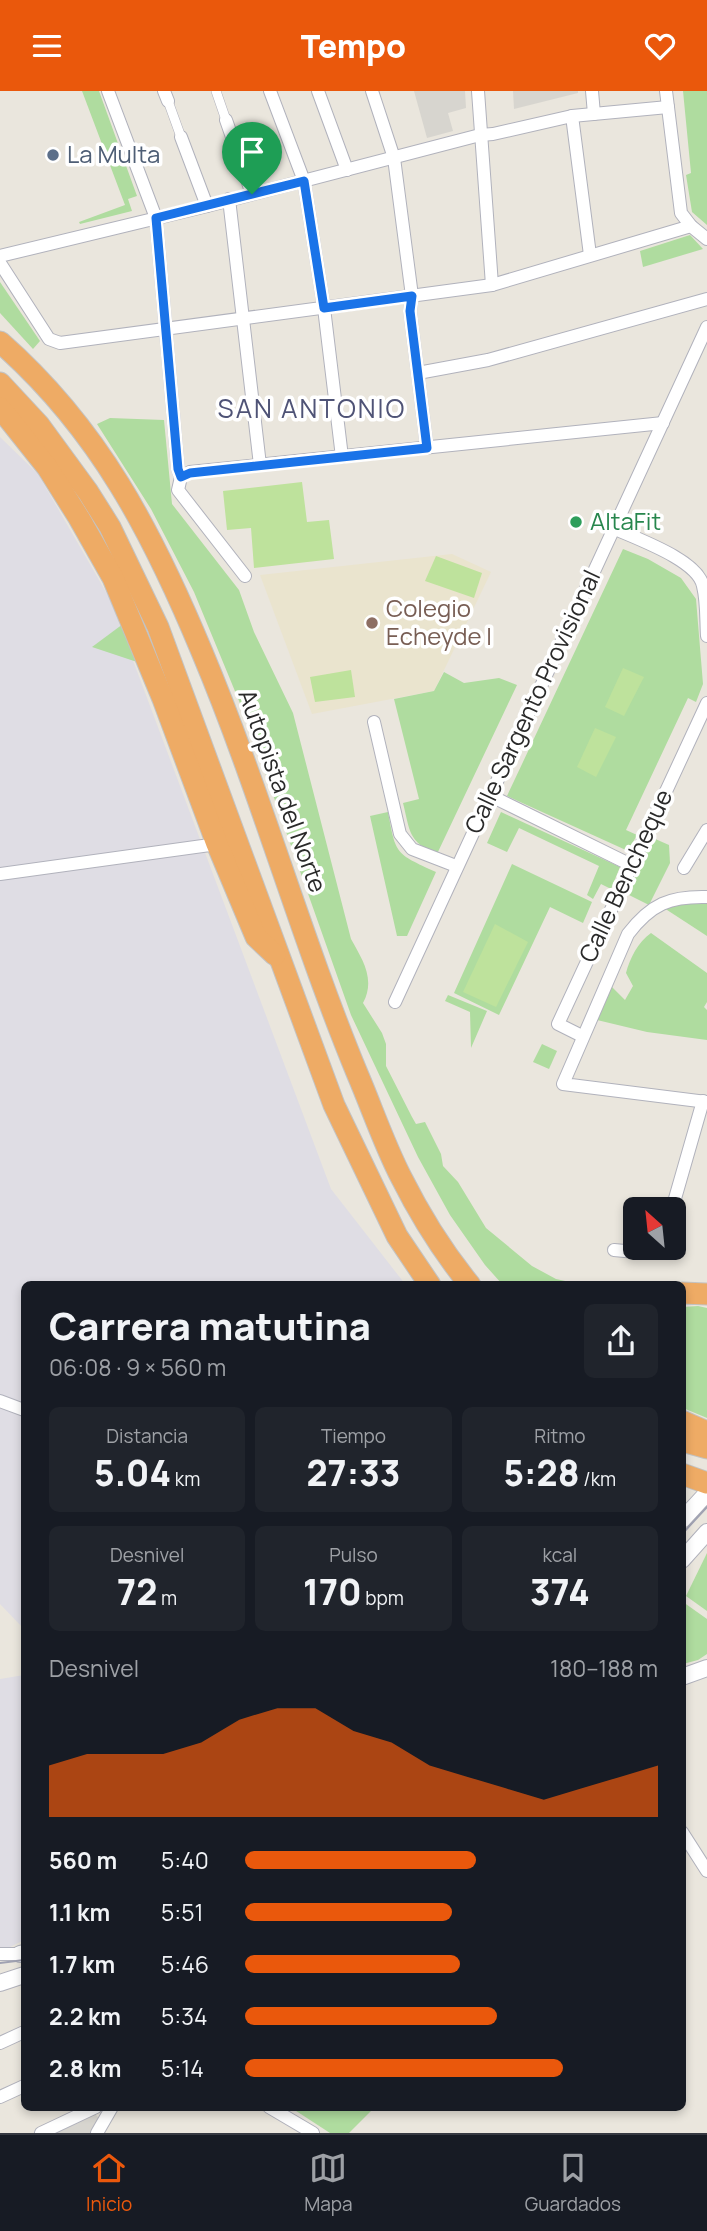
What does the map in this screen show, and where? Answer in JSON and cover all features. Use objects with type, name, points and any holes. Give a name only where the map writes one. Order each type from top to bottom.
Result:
[{"type":"highway","points":[[0,325],[23,362]]},
{"type":"highway","name":"Autopista del Norte","points":[[0,342],[23,362],[74,419],[98,451],[149,534],[174,583],[230,718],[331,1008],[400,1176],[450,1260],[467,1281]]},
{"type":"highway","points":[[0,383],[39,425],[88,492],[110,527],[158,627],[334,1105],[397,1236],[427,1281]]},
{"type":"highway","points":[[0,408],[47,467],[113,577],[163,699],[217,844],[256,936],[280,960]]},
{"type":"highway","points":[[450,1260],[482,1281]]},
{"type":"highway","points":[[686,1293],[707,1294]]},
{"type":"highway","points":[[686,1423],[707,1432]]},
{"type":"highway","points":[[686,1442],[707,1448]]},
{"type":"highway","points":[[686,1475],[707,1483]]},
{"type":"main road","points":[[686,1517],[707,1493]]},
{"type":"main road","points":[[686,1556],[707,1532]]},
{"type":"main road","points":[[686,1676],[707,1668]]},
{"type":"main road","points":[[0,1983],[21,1976]]},
{"type":"street","points":[[108,91],[156,218],[178,469],[181,477],[178,485],[181,495],[245,576]]},
{"type":"street","points":[[216,91],[252,194]]},
{"type":"street","points":[[270,91],[304,181],[324,308],[342,457]]},
{"type":"street","points":[[318,91],[347,170]]},
{"type":"street","points":[[372,91],[394,158],[412,296],[410,311],[427,448]]},
{"type":"street","points":[[478,91],[492,285]]},
{"type":"street","points":[[592,91],[594,114]]},
{"type":"street","points":[[666,91],[681,213],[691,226],[707,239]]},
{"type":"street","points":[[166,96],[206,206]]},
{"type":"street","points":[[0,256],[480,135],[572,116],[668,107]]},
{"type":"street","points":[[572,116],[590,255]]},
{"type":"street","points":[[229,199],[260,465]]},
{"type":"street","points":[[0,263],[48,339],[60,343],[492,285],[691,226]]},
{"type":"street","points":[[418,373],[488,360],[707,299]]},
{"type":"street","name":"Calle Sargento Provisional","points":[[395,1002],[707,327]]},
{"type":"street","points":[[181,477],[190,473],[260,465],[663,423]]},
{"type":"street","points":[[613,528],[662,550],[707,575]]},
{"type":"street","points":[[694,569],[703,584],[707,636]]},
{"type":"street","name":"Calle Bencheque","points":[[582,1036],[558,1024],[707,703]]},
{"type":"street","points":[[374,722],[400,834],[412,849],[456,866]]},
{"type":"street","points":[[491,796],[631,865]]},
{"type":"street","points":[[684,868],[707,830]]},
{"type":"street","points":[[0,874],[217,844]]},
{"type":"street","points":[[676,1197],[705,1101],[563,1084],[628,934],[653,907],[682,896],[707,897]]},
{"type":"street","points":[[614,1250],[623,1251]]},
{"type":"street","points":[[0,1401],[21,1409]]},
{"type":"street","points":[[686,1838],[707,1871]]},
{"type":"street","points":[[0,1954],[21,1953]]},
{"type":"street","points":[[0,2043],[21,2033]]},
{"type":"street","points":[[0,2097],[21,2087]]},
{"type":"street","points":[[41,2133],[88,2111]]},
{"type":"street","points":[[97,2133],[110,2111]]},
{"type":"street","points":[[276,2111],[313,2133]]},
{"type":"shaded area","points":[[414,91],[465,91],[466,108],[448,113],[453,131],[427,138]]},
{"type":"shaded area","points":[[513,91],[578,91],[578,93],[514,109]]},
{"type":"shaded area","points":[[0,437],[38,474],[110,599],[331,1189],[403,1281],[21,1281],[21,1626],[0,1604]]},
{"type":"shaded area","name":"Colegio Echeyde I","points":[[452,554],[491,572],[434,691],[312,714],[260,575]]},
{"type":"shaded area","points":[[21,1676],[21,1942],[0,1952],[0,1679]]},
{"type":"shaded area","points":[[95,2114],[99,2118],[91,2133],[55,2133]]},
{"type":"green space","points":[[82,91],[99,91],[137,196],[128,199],[132,211],[80,224],[79,222],[125,205]]},
{"type":"green space","points":[[683,91],[707,91],[707,225],[692,212],[686,175],[691,173]]},
{"type":"green space","points":[[690,235],[703,249],[643,267],[640,251]]},
{"type":"green space","points":[[0,282],[40,341],[33,349],[0,313]]},
{"type":"green space","points":[[110,418],[164,420],[172,504],[239,590],[254,632],[293,713],[351,939],[368,977],[367,994],[363,1003],[382,1033],[386,1044],[386,1066],[416,1124],[425,1122],[441,1154],[443,1166],[458,1182],[486,1228],[532,1266],[565,1281],[499,1281],[450,1215],[418,1157],[351,1015],[244,713],[194,592],[151,509],[97,424]]},
{"type":"green space","points":[[302,482],[307,522],[329,520],[334,559],[254,568],[251,528],[227,530],[223,491]]},
{"type":"green space","points":[[623,549],[648,559],[681,578],[696,599],[703,684],[696,702],[688,698],[626,830],[637,835],[628,851],[507,796]]},
{"type":"green space","points":[[436,556],[482,573],[474,598],[425,581]]},
{"type":"green space","points":[[123,624],[140,663],[92,647]]},
{"type":"green space","points":[[623,668],[644,677],[624,716],[605,707]]},
{"type":"green space","points":[[351,670],[355,697],[315,702],[310,677]]},
{"type":"green space","points":[[444,672],[464,683],[499,678],[517,685],[437,854],[415,840],[407,821],[403,803],[419,799],[394,699],[434,691]]},
{"type":"green space","points":[[595,728],[616,737],[596,777],[577,767]]},
{"type":"green space","points":[[388,812],[393,837],[400,851],[412,861],[436,872],[407,936],[397,936],[370,816]]},
{"type":"green space","points":[[501,812],[620,867],[611,889],[601,884],[593,899],[587,895],[599,866],[519,828],[507,852],[487,843]]},
{"type":"green space","points":[[653,838],[669,845],[670,863],[649,905],[627,894]]},
{"type":"green space","points":[[512,864],[592,902],[583,923],[550,907],[499,1015],[454,993]]},
{"type":"green space","points":[[688,902],[707,902],[707,936],[664,908]]},
{"type":"green space","points":[[495,924],[528,942],[496,1007],[463,992]]},
{"type":"green space","points":[[651,933],[707,973],[707,1002],[704,1007],[707,1010],[707,1040],[647,1032],[597,1020],[612,987],[625,1000],[633,986],[626,973],[630,962],[638,946]]},
{"type":"green space","points":[[448,995],[487,1011],[471,1048],[470,1012],[445,1001]]},
{"type":"green space","points":[[542,1044],[557,1051],[549,1069],[533,1062]]},
{"type":"green space","points":[[686,1307],[707,1308],[707,1418],[686,1409]]},
{"type":"green space","points":[[707,1553],[707,1611],[686,1596]]},
{"type":"green space","points":[[686,1604],[707,1619],[707,1654],[686,1663]]},
{"type":"green space","points":[[296,2111],[371,2111],[349,2133],[330,2133]]},
{"type":"tram line","points":[[686,1530],[707,1507]]},
{"type":"tram line","points":[[0,1963],[21,1960]]},
{"type":"place","name":"La Multa","points":[[53,155]]},
{"type":"place","name":"AltaFit","points":[[576,522]]},
{"type":"place","name":"Colegio Echeyde I","points":[[372,623]]},
{"type":"district","name":"SAN ANTONIO","points":[[312,409]]},
{"type":"route","points":[[304,181],[324,308],[412,296],[410,311],[427,448],[190,473],[181,477],[178,469],[156,218],[252,194],[304,181]]}]
